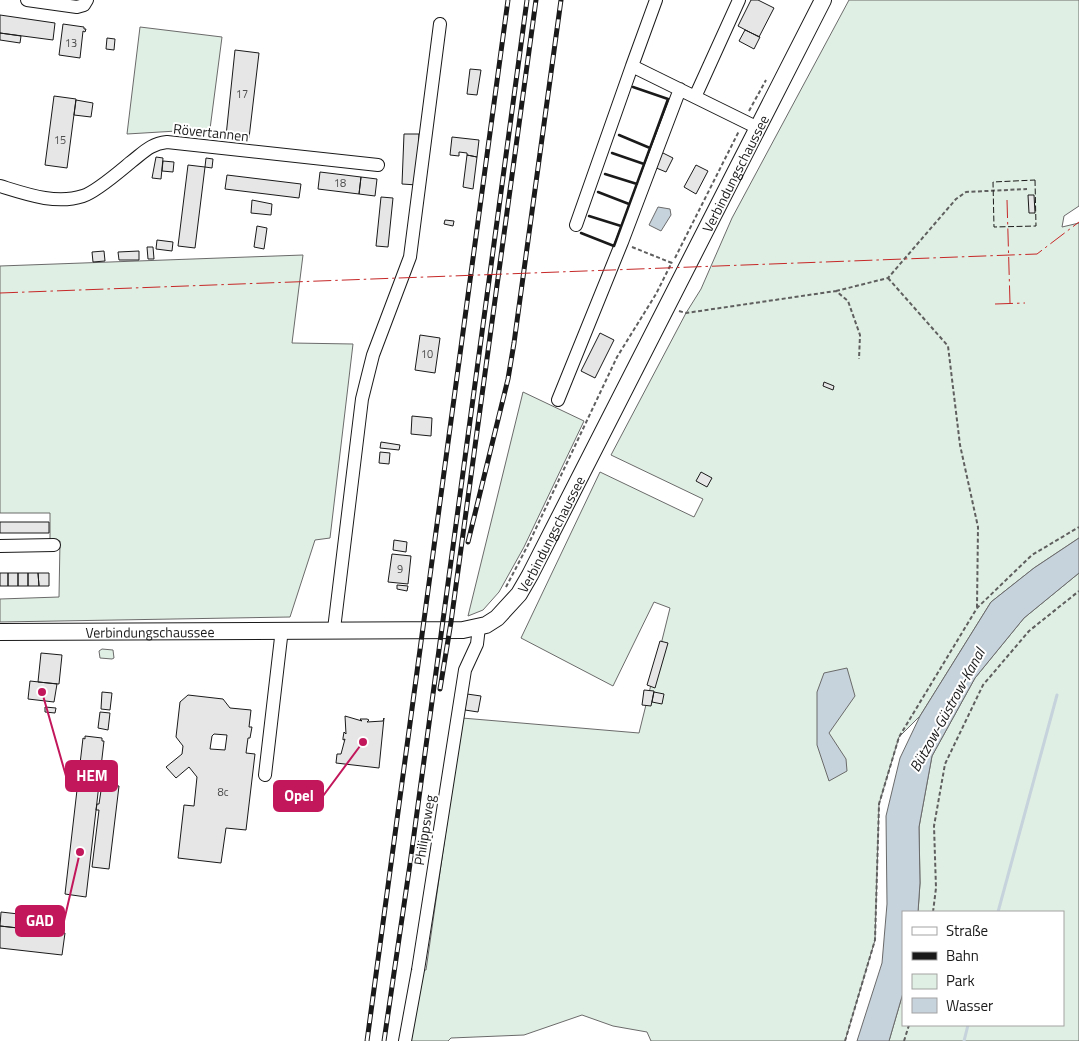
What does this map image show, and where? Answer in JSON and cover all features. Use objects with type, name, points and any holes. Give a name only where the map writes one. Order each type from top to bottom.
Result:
[{"type":"main road","name":"Verbindungschaussee","points":[[0,632],[282,629],[450,630],[479,627],[497,618],[508,608],[530,575],[667,307],[679,266],[751,124],[823,0]]},
{"type":"street","points":[[27,0],[77,7],[84,5],[87,0]]},
{"type":"street","points":[[576,225],[656,0]]},
{"type":"street","points":[[695,97],[739,0]]},
{"type":"street","points":[[334,629],[362,399],[373,355],[410,257],[440,24]]},
{"type":"street","points":[[632,66],[751,124]]},
{"type":"street","points":[[558,400],[622,242],[680,89]]},
{"type":"street","name":"Rövertannen","points":[[0,186],[46,198],[68,199],[85,196],[155,144],[167,142],[378,165]]},
{"type":"street","points":[[0,546],[54,545]]},
{"type":"street","name":"Philippsweg","points":[[404,1041],[418,970],[465,670],[477,644],[479,627]]},
{"type":"street","points":[[265,775],[282,629]]},
{"type":"path","points":[[502,593],[529,543],[617,357],[656,294],[679,266],[751,124],[767,77]]},
{"type":"path","points":[[667,307],[686,313],[836,291],[888,278],[956,199],[966,192],[1027,188]]},
{"type":"path","points":[[622,242],[679,266]]},
{"type":"path","points":[[888,278],[948,346],[960,445],[978,527],[977,608]]},
{"type":"path","points":[[836,291],[848,301],[860,335],[860,359]]},
{"type":"path","points":[[845,1041],[875,940],[879,804],[899,737],[977,608],[1032,555],[1079,527]]},
{"type":"path","points":[[933,911],[936,888],[934,826],[945,764],[983,685],[1029,631],[1079,591]]},
{"type":"path","points":[[904,1041],[909,1026]]},
{"type":"green space","points":[[849,0],[1079,0],[1079,206],[1064,216],[1062,227],[1079,223],[1079,538],[1034,568],[991,602],[920,716],[899,737],[879,804],[875,940],[845,1041],[651,1041],[647,1032],[613,1026],[582,1015],[524,1035],[451,1038],[448,1041],[405,1041],[418,970],[426,970],[462,718],[639,733],[670,608],[654,602],[613,686],[521,638],[600,472],[694,517],[703,499],[611,455],[686,313],[701,289],[732,218]]},
{"type":"green space","points":[[140,27],[222,37],[210,129],[127,134]]},
{"type":"green space","points":[[303,255],[292,343],[353,344],[330,538],[315,540],[290,617],[0,622],[0,599],[59,597],[60,541],[50,540],[50,513],[0,513],[0,266]]},
{"type":"green space","points":[[523,392],[584,421],[524,547],[499,592],[483,610],[468,616]]},
{"type":"green space","points":[[1079,573],[1079,1041],[889,1041],[902,996],[902,1026],[1064,1026],[1064,911],[918,911],[920,883],[919,827],[932,756],[975,678],[1024,618]]},
{"type":"green space","points":[[102,649],[113,650],[114,658],[100,658],[99,651]]},
{"type":"water","points":[[658,207],[670,209],[671,215],[661,231],[649,225]]},
{"type":"water","name":"Bützow-Güstrow-Kanal","points":[[1079,538],[1079,573],[1024,618],[975,678],[932,756],[919,827],[920,883],[918,911],[902,911],[902,996],[889,1041],[857,1041],[882,963],[887,904],[886,816],[900,758],[920,716],[991,602],[1034,568]]},
{"type":"water","points":[[847,668],[855,696],[829,733],[846,759],[847,771],[829,781],[817,745],[817,692],[824,673]]},
{"type":"building","points":[[751,0],[758,0],[774,8],[759,37],[738,26]]},
{"type":"building","points":[[0,15],[55,23],[53,40],[0,33]]},
{"type":"building","points":[[63,24],[84,27],[86,29],[85,32],[83,31],[80,58],[59,55]]},
{"type":"building","points":[[745,30],[760,37],[754,49],[739,41]]},
{"type":"building","points":[[0,33],[21,36],[20,43],[0,40]]},
{"type":"building","points":[[107,38],[115,39],[114,50],[106,49]]},
{"type":"building","points":[[235,50],[259,53],[249,138],[226,136]]},
{"type":"building","points":[[470,69],[481,70],[477,95],[467,94]]},
{"type":"building","points":[[54,96],[76,99],[67,168],[45,165]]},
{"type":"building","points":[[76,100],[93,103],[91,117],[74,115]]},
{"type":"building","points":[[404,134],[419,134],[417,185],[402,184]]},
{"type":"building","points":[[452,137],[479,140],[477,157],[459,152],[459,156],[450,155]]},
{"type":"building","points":[[661,152],[673,158],[666,172],[654,167]]},
{"type":"building","points":[[467,155],[477,157],[473,189],[463,187]]},
{"type":"building","points":[[156,157],[163,158],[161,179],[152,178]]},
{"type":"building","points":[[206,158],[213,159],[212,168],[205,167]]},
{"type":"building","points":[[163,161],[174,162],[173,172],[162,171]]},
{"type":"building","points":[[188,165],[205,167],[195,248],[178,246]]},
{"type":"building","points":[[696,165],[708,171],[696,194],[684,187]]},
{"type":"building","points":[[320,172],[361,177],[359,194],[318,189]]},
{"type":"building","points":[[227,175],[301,184],[299,198],[225,189]]},
{"type":"building","points":[[361,177],[377,179],[375,196],[359,194]]},
{"type":"building","points":[[1028,195],[1034,195],[1035,213],[1029,213]]},
{"type":"building","points":[[381,197],[393,198],[388,247],[376,246]]},
{"type":"building","points":[[252,200],[272,204],[271,215],[251,213]]},
{"type":"building","points":[[445,220],[454,221],[453,226],[444,224]]},
{"type":"building","points":[[257,226],[267,228],[264,249],[254,247]]},
{"type":"building","points":[[157,240],[173,242],[172,251],[156,249]]},
{"type":"building","points":[[147,247],[153,247],[154,259],[148,259]]},
{"type":"building","points":[[104,251],[105,261],[93,262],[92,252]]},
{"type":"building","points":[[139,251],[139,260],[119,260],[118,252]]},
{"type":"building","points":[[600,333],[614,340],[595,378],[581,371]]},
{"type":"building","points":[[420,335],[440,338],[435,373],[415,370]]},
{"type":"building","points":[[824,382],[834,386],[833,390],[823,386]]},
{"type":"building","points":[[412,416],[432,418],[431,436],[411,434]]},
{"type":"building","points":[[381,442],[400,445],[399,450],[380,448]]},
{"type":"building","points":[[380,452],[390,453],[389,464],[379,463]]},
{"type":"building","points":[[701,472],[712,478],[707,487],[696,481]]},
{"type":"building","points":[[0,522],[49,522],[49,533],[0,533]]},
{"type":"building","points":[[394,540],[407,542],[406,552],[393,550]]},
{"type":"building","points":[[392,554],[411,556],[408,584],[388,582]]},
{"type":"building","points":[[0,573],[8,573],[8,586],[0,586]]},
{"type":"building","points":[[8,573],[18,573],[18,586],[8,586]]},
{"type":"building","points":[[18,573],[28,573],[28,586],[18,586]]},
{"type":"building","points":[[28,573],[38,573],[39,586],[28,586]]},
{"type":"building","points":[[38,573],[49,573],[49,586],[39,586]]},
{"type":"building","points":[[397,585],[408,586],[407,591],[397,589]]},
{"type":"building","points":[[660,641],[668,643],[655,688],[647,685]]},
{"type":"building","points":[[41,653],[62,655],[59,684],[38,682]]},
{"type":"building","points":[[30,681],[57,684],[54,702],[28,699]]},
{"type":"building","points":[[644,690],[654,691],[651,706],[642,705]]},
{"type":"building","points":[[102,692],[112,693],[110,710],[101,709]]},
{"type":"building","points":[[654,692],[664,694],[662,704],[652,702]]},
{"type":"building","points":[[467,694],[481,696],[478,712],[465,710]]},
{"type":"building","points":[[188,695],[223,699],[230,708],[251,710],[249,727],[252,727],[246,753],[255,754],[246,830],[226,828],[221,863],[178,858],[184,805],[194,806],[197,777],[189,767],[176,778],[166,767],[182,754],[183,746],[176,737],[180,702]],"holes":[[[214,734],[227,735],[225,750],[210,749]]]},
{"type":"building","points":[[45,707],[56,708],[55,713],[45,712]]},
{"type":"building","points":[[100,712],[110,713],[108,730],[98,728]]},
{"type":"building","points":[[345,716],[362,721],[360,719],[367,719],[369,720],[367,722],[383,721],[384,718],[379,768],[336,763],[337,754],[341,754],[345,739],[343,740],[344,732],[346,734]]},
{"type":"building","points":[[85,736],[102,738],[102,741],[104,741],[86,897],[65,894],[83,738],[85,739]]},
{"type":"building","points":[[102,784],[119,786],[109,869],[92,867],[99,810],[96,810],[97,804],[99,804]]},
{"type":"building","points":[[1,912],[54,918],[53,932],[0,926]]},
{"type":"building","points":[[0,926],[65,933],[62,955],[0,948]]},
{"type":"waterway","points":[[998,911],[1057,695]]},
{"type":"waterway","points":[[964,1041],[968,1026]]},
{"type":"railway","points":[[367,1041],[508,0]]},
{"type":"railway","points":[[384,1041],[410,864],[527,0]]},
{"type":"railway","points":[[440,689],[451,622],[536,0]]},
{"type":"railway","points":[[468,542],[508,379],[561,0]]},
{"type":"fence","points":[[1035,180],[1036,226],[994,227],[993,182],[1035,180]]},
{"type":"wall","points":[[581,233],[614,246],[668,99],[633,87]]},
{"type":"wall","points":[[619,135],[650,148]]},
{"type":"wall","points":[[612,153],[644,164]]},
{"type":"wall","points":[[605,174],[637,184]]},
{"type":"wall","points":[[598,192],[629,204]]},
{"type":"wall","points":[[589,216],[621,226]]},
{"type":"power","points":[[1007,200],[1010,303]]},
{"type":"power","points":[[0,293],[1037,254],[1079,222]]},
{"type":"power","points":[[995,304],[1025,303]]},
{"type":"place","name":"HEM","points":[[42,692]]},
{"type":"place","name":"Opel","points":[[363,742]]},
{"type":"place","name":"GAD","points":[[80,852]]}]
